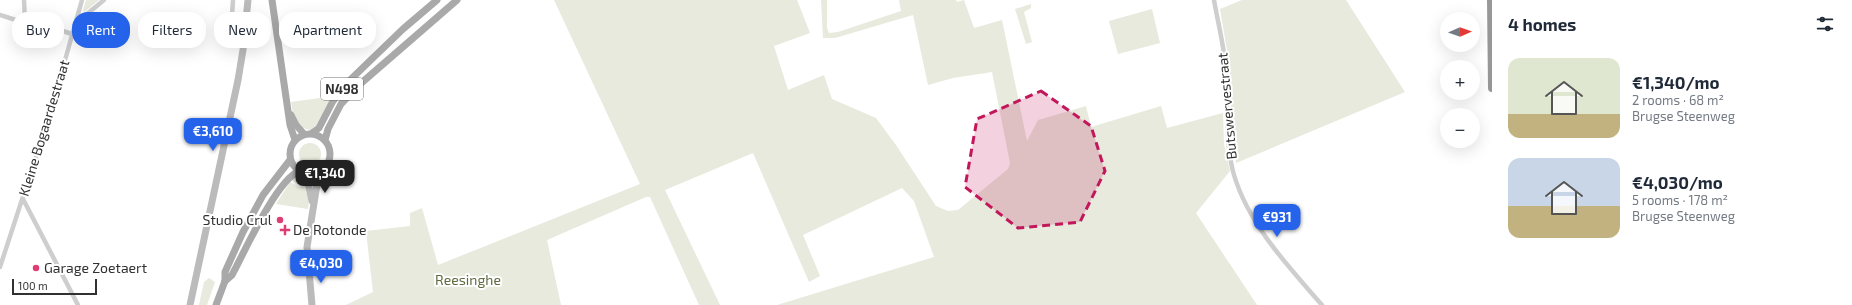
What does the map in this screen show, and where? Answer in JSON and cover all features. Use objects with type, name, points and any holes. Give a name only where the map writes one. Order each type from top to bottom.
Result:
[{"type":"highway","points":[[1491,0],[1492,88]]},
{"type":"main road","points":[[190,305],[238,80],[248,0]]},
{"type":"main road","points":[[272,0],[287,106],[295,140]]},
{"type":"main road","name":"N498","points":[[312,133],[319,128],[333,101],[349,81],[437,0]]},
{"type":"main road","name":"N498","points":[[325,140],[328,129],[341,104],[358,85],[458,0]]},
{"type":"main road","points":[[287,106],[296,125],[304,134]]},
{"type":"main road","points":[[216,305],[225,281],[225,272],[243,232],[264,196],[290,160],[290,148],[295,140],[304,134],[312,133],[325,140],[330,150],[327,165],[319,172],[307,247],[312,305]]},
{"type":"main road","points":[[290,160],[302,172],[309,186],[312,210]]},
{"type":"main road","points":[[225,281],[232,275],[262,217],[287,179],[302,172],[319,172]]},
{"type":"street","points":[[24,0],[25,12]]},
{"type":"street","name":"Kleine Bogaardestraat","points":[[79,12],[82,0]]},
{"type":"street","points":[[89,12],[104,0]]},
{"type":"street","points":[[232,12],[233,0]]},
{"type":"street","name":"Butswervestraat","points":[[1214,0],[1226,68],[1228,138],[1234,175],[1248,207],[1264,235],[1322,305]]},
{"type":"street","points":[[0,15],[12,19]]},
{"type":"street","points":[[64,31],[72,34]]},
{"type":"street","name":"Kleine Bogaardestraat","points":[[0,267],[49,117],[72,34]]},
{"type":"street","points":[[23,199],[78,305]]},
{"type":"highlighted area","points":[[1041,91],[1091,126],[1105,171],[1080,222],[1018,228],[965,187],[977,119]]},
{"type":"green space","points":[[86,0],[99,0],[84,12],[83,10]]},
{"type":"green space","name":"Reesinghe","points":[[554,0],[797,0],[810,33],[774,46],[788,90],[824,75],[832,99],[876,118],[896,145],[936,206],[948,211],[958,210],[1008,169],[1010,163],[992,72],[953,78],[928,85],[913,15],[835,38],[823,38],[821,0],[827,0],[827,28],[829,33],[838,32],[901,11],[899,0],[956,0],[957,2],[964,0],[974,28],[1002,20],[1027,141],[1038,120],[1086,106],[1091,127],[1161,106],[1167,128],[1223,113],[1224,144],[1230,171],[1196,213],[1257,305],[777,305],[934,257],[914,201],[902,188],[803,235],[820,276],[809,282],[753,153],[665,190],[720,305],[699,305],[650,197],[646,197],[547,240],[561,305],[346,305],[373,292],[366,231],[410,226],[410,213],[422,208],[438,265],[640,184]]},
{"type":"green space","points":[[1242,0],[1346,0],[1405,92],[1236,163],[1231,129],[1231,84],[1229,62],[1220,9]]},
{"type":"green space","points":[[1031,4],[1031,8],[1024,12],[1032,42],[1026,44],[1015,9]]},
{"type":"green space","points":[[1152,9],[1160,43],[1118,54],[1109,21]]},
{"type":"green space","points":[[342,79],[344,82],[319,123],[310,130],[300,127],[293,114],[291,102],[327,97]]},
{"type":"green space","points":[[310,143],[318,146],[321,154],[318,162],[310,165],[302,162],[299,154],[302,146]]},
{"type":"green space","points":[[299,175],[304,177],[306,185],[300,185],[289,179]]},
{"type":"green space","points":[[290,182],[299,187],[305,187],[309,202],[308,209],[276,204]]},
{"type":"green space","points":[[209,278],[215,282],[207,305],[199,305],[204,282]]},
{"type":"place","name":"Studio Crul","points":[[280,220]]},
{"type":"place","name":"De Rotonde","points":[[285,230]]},
{"type":"place","name":"Garage Zoetaert","points":[[36,268]]}]
